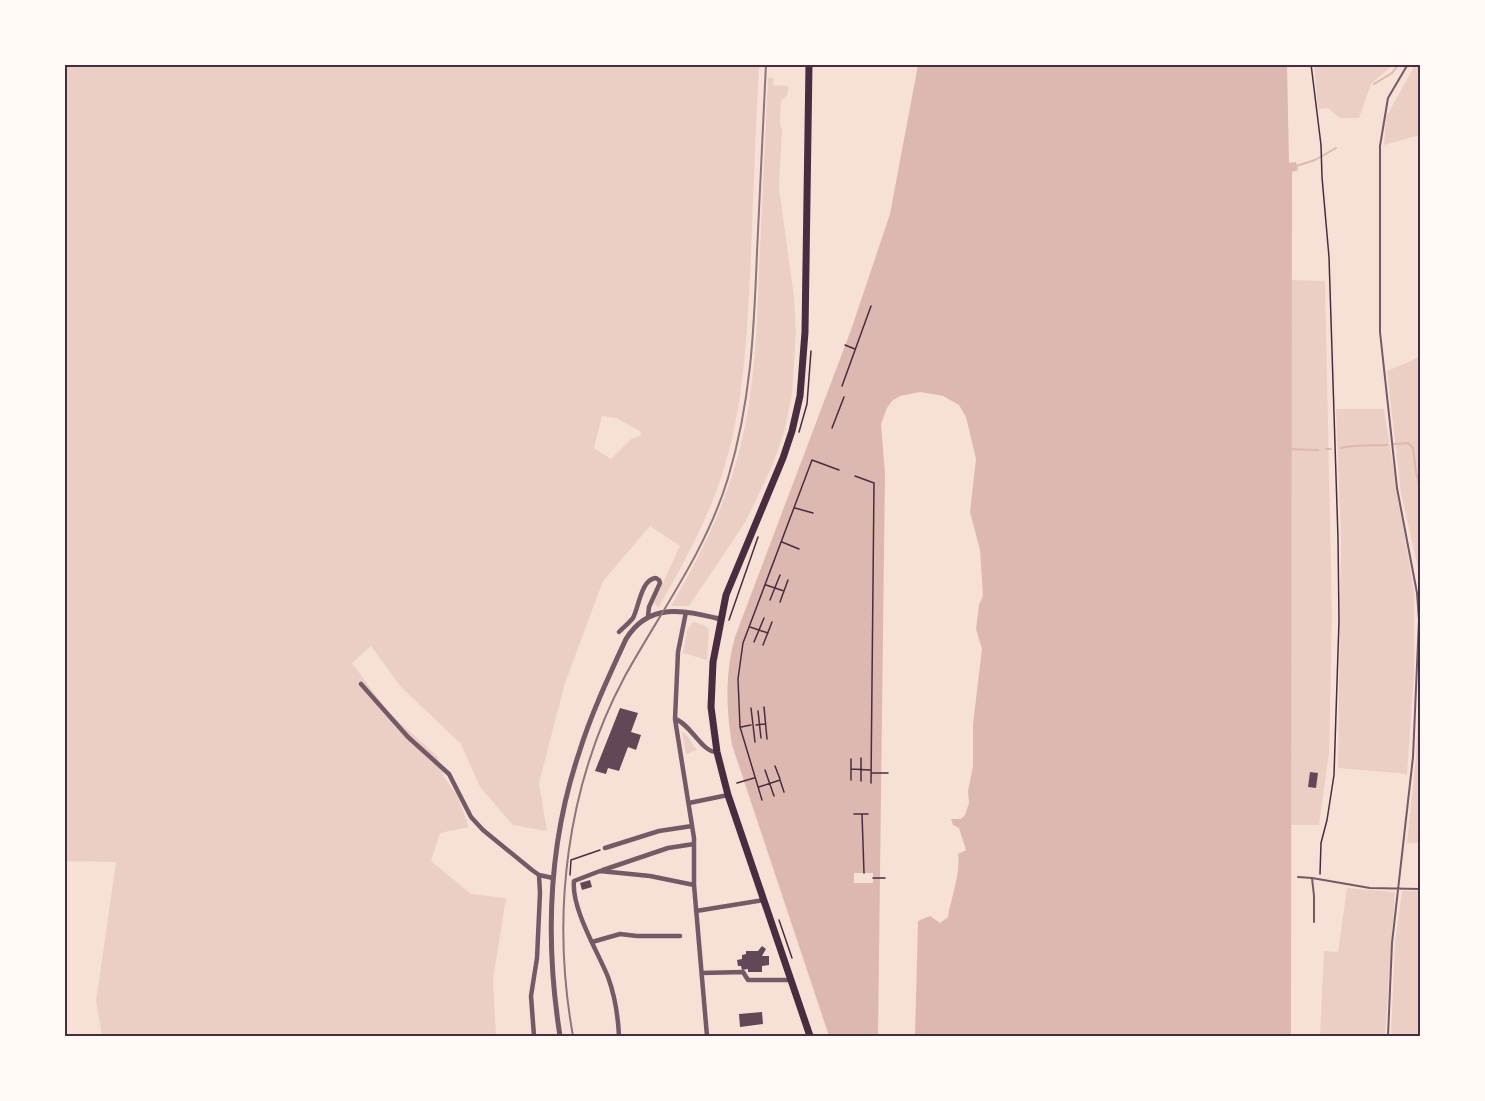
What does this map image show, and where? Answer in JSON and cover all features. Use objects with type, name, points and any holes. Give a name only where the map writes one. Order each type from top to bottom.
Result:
[{"type":"main road","points":[[809,64],[806,288],[802,377],[792,431],[783,458],[726,595],[713,662],[711,707],[717,752],[728,795],[810,1036]]},
{"type":"street","points":[[619,632],[632,620],[649,580],[656,578],[660,583],[649,607],[648,616]]},
{"type":"street","points":[[560,1036],[551,959],[553,878],[562,812],[579,751],[632,630],[648,616],[659,612],[686,612],[720,619]]},
{"type":"street","points":[[686,612],[677,663],[675,719],[690,803],[694,844],[694,885],[707,1036]]},
{"type":"street","points":[[361,684],[408,737],[449,774],[471,817],[483,830],[539,875],[553,878]]},
{"type":"street","points":[[675,719],[686,726],[710,751],[717,752]]},
{"type":"street","points":[[690,803],[728,795]]},
{"type":"street","points":[[605,848],[659,831],[692,826]]},
{"type":"street","points":[[619,1036],[614,996],[575,895],[574,881],[668,848],[694,844]]},
{"type":"street","points":[[600,871],[650,876],[694,885]]},
{"type":"street","points":[[534,1036],[531,996],[537,958],[539,875]]},
{"type":"street","points":[[696,911],[764,900]]},
{"type":"street","points":[[592,942],[620,934],[680,936]]},
{"type":"street","points":[[702,973],[743,972],[748,980],[791,980]]},
{"type":"lane","points":[[1388,1036],[1392,943],[1413,757],[1419,620],[1417,593],[1397,488],[1380,332],[1380,146],[1388,98],[1408,64]]},
{"type":"lane","points":[[1298,877],[1353,886],[1420,888]]},
{"type":"lane","points":[[1312,878],[1314,921]]},
{"type":"path","points":[[1311,64],[1322,157],[1329,256],[1339,621],[1334,776],[1321,843],[1320,879]]},
{"type":"path","points":[[842,386],[871,306]]},
{"type":"path","points":[[809,383],[812,341]]},
{"type":"path","points":[[845,345],[855,349]]},
{"type":"path","points":[[832,428],[844,397]]},
{"type":"path","points":[[762,800],[740,727],[738,679],[743,643],[813,456]]},
{"type":"path","points":[[812,460],[838,470]]},
{"type":"path","points":[[855,476],[874,483],[871,783]]},
{"type":"path","points":[[794,507],[813,513]]},
{"type":"path","points":[[781,542],[799,549]]},
{"type":"path","points":[[728,624],[748,567]]},
{"type":"path","points":[[770,600],[780,575]]},
{"type":"path","points":[[780,602],[788,580]]},
{"type":"path","points":[[765,584],[784,591]]},
{"type":"path","points":[[754,642],[764,618]]},
{"type":"path","points":[[763,645],[772,622]]},
{"type":"path","points":[[749,626],[768,633]]},
{"type":"path","points":[[764,707],[767,739]]},
{"type":"path","points":[[751,708],[755,742]]},
{"type":"path","points":[[758,711],[761,738]]},
{"type":"path","points":[[740,727],[765,724]]},
{"type":"path","points":[[861,758],[861,781]]},
{"type":"path","points":[[851,759],[851,780]]},
{"type":"path","points":[[775,766],[784,792]]},
{"type":"path","points":[[765,770],[774,796]]},
{"type":"path","points":[[851,770],[888,773]]},
{"type":"path","points":[[737,783],[755,778]]},
{"type":"path","points":[[758,787],[780,780]]},
{"type":"path","points":[[854,814],[868,813]]},
{"type":"path","points":[[862,814],[864,873]]},
{"type":"path","points":[[574,881],[570,876],[571,860],[605,848]]},
{"type":"path","points":[[873,878],[885,878]]},
{"type":"path","points":[[776,916],[793,965]]},
{"type":"shaded area","points":[[1314,64],[1393,65],[1371,84],[1359,118],[1340,118],[1328,108],[1318,109]]},
{"type":"shaded area","points":[[65,65],[759,65],[746,341],[740,398],[728,453],[714,498],[700,530],[658,608],[654,602],[680,546],[650,526],[603,581],[565,683],[539,783],[547,831],[513,825],[480,787],[461,744],[401,687],[371,646],[352,663],[388,712],[437,756],[444,777],[457,795],[469,827],[440,833],[431,861],[471,894],[506,898],[493,980],[496,1036],[102,1036],[96,1001],[116,862],[65,861]],"holes":[[[602,416],[616,418],[640,431],[641,436],[631,439],[611,459],[594,448]]]},
{"type":"shaded area","points":[[918,65],[1287,65],[1289,163],[1296,162],[1298,170],[1292,172],[1291,1036],[915,1036],[918,921],[930,916],[940,923],[948,917],[957,877],[958,854],[966,850],[959,828],[953,825],[951,819],[961,819],[969,803],[968,791],[973,766],[973,724],[982,649],[976,629],[979,605],[983,596],[980,550],[970,512],[976,459],[966,417],[959,405],[943,396],[920,392],[900,396],[892,401],[881,424],[885,473],[878,1036],[829,1036],[732,745],[728,677],[735,637],[851,330],[890,214]]},
{"type":"shaded area","points":[[1415,65],[1420,65],[1420,135],[1384,145],[1386,117]]},
{"type":"shaded area","points":[[768,78],[774,78],[773,85],[788,86],[788,94],[781,101],[779,188],[794,297],[796,332],[792,394],[785,429],[773,464],[746,521],[689,606],[671,606],[703,548],[721,507],[735,466],[746,422],[756,335]]},
{"type":"shaded area","points":[[1291,280],[1325,281],[1332,616],[1329,753],[1319,825],[1291,825]]},
{"type":"shaded area","points":[[1420,357],[1420,577],[1401,493],[1387,371]]},
{"type":"shaded area","points":[[1336,409],[1384,409],[1414,590],[1414,674],[1407,774],[1338,768],[1341,537]]},
{"type":"shaded area","points":[[693,622],[709,629],[707,660],[683,653],[687,630]]},
{"type":"shaded area","points":[[1420,664],[1420,843],[1407,843],[1416,756]]},
{"type":"shaded area","points":[[684,732],[697,750],[686,754],[682,733]]},
{"type":"shaded area","points":[[1347,888],[1395,892],[1385,1036],[1320,1036],[1324,951],[1338,952]]},
{"type":"shaded area","points":[[1402,891],[1420,891],[1420,1036],[1391,1036],[1395,943]]},
{"type":"pier","points":[[854,873],[873,873],[873,883],[854,883]]},
{"type":"building","points":[[620,708],[638,713],[631,732],[641,735],[636,750],[628,747],[619,771],[608,768],[606,774],[595,771]]},
{"type":"building","points":[[1310,772],[1318,773],[1316,788],[1308,787]]},
{"type":"building","points":[[590,880],[592,887],[582,890],[580,883]]},
{"type":"building","points":[[762,946],[766,949],[762,956],[769,956],[769,965],[762,966],[762,972],[748,972],[748,969],[742,970],[741,966],[738,966],[737,960],[742,959],[746,951],[758,951]]},
{"type":"building","points":[[762,1012],[763,1024],[740,1027],[739,1014]]},
{"type":"waterway","points":[[1374,84],[1392,73],[1399,64]]},
{"type":"waterway","points":[[1296,166],[1315,160],[1336,148]]},
{"type":"waterway","points":[[1394,444],[1408,443],[1413,448],[1420,489]]},
{"type":"waterway","points":[[1341,448],[1387,445]]},
{"type":"waterway","points":[[1287,449],[1318,450]]},
{"type":"waterway","points":[[1326,449],[1331,449]]},
{"type":"railway","points":[[573,1036],[566,990],[564,898],[577,806],[589,762],[605,718],[625,676],[708,531],[728,478],[742,422],[753,338],[766,64]]}]
